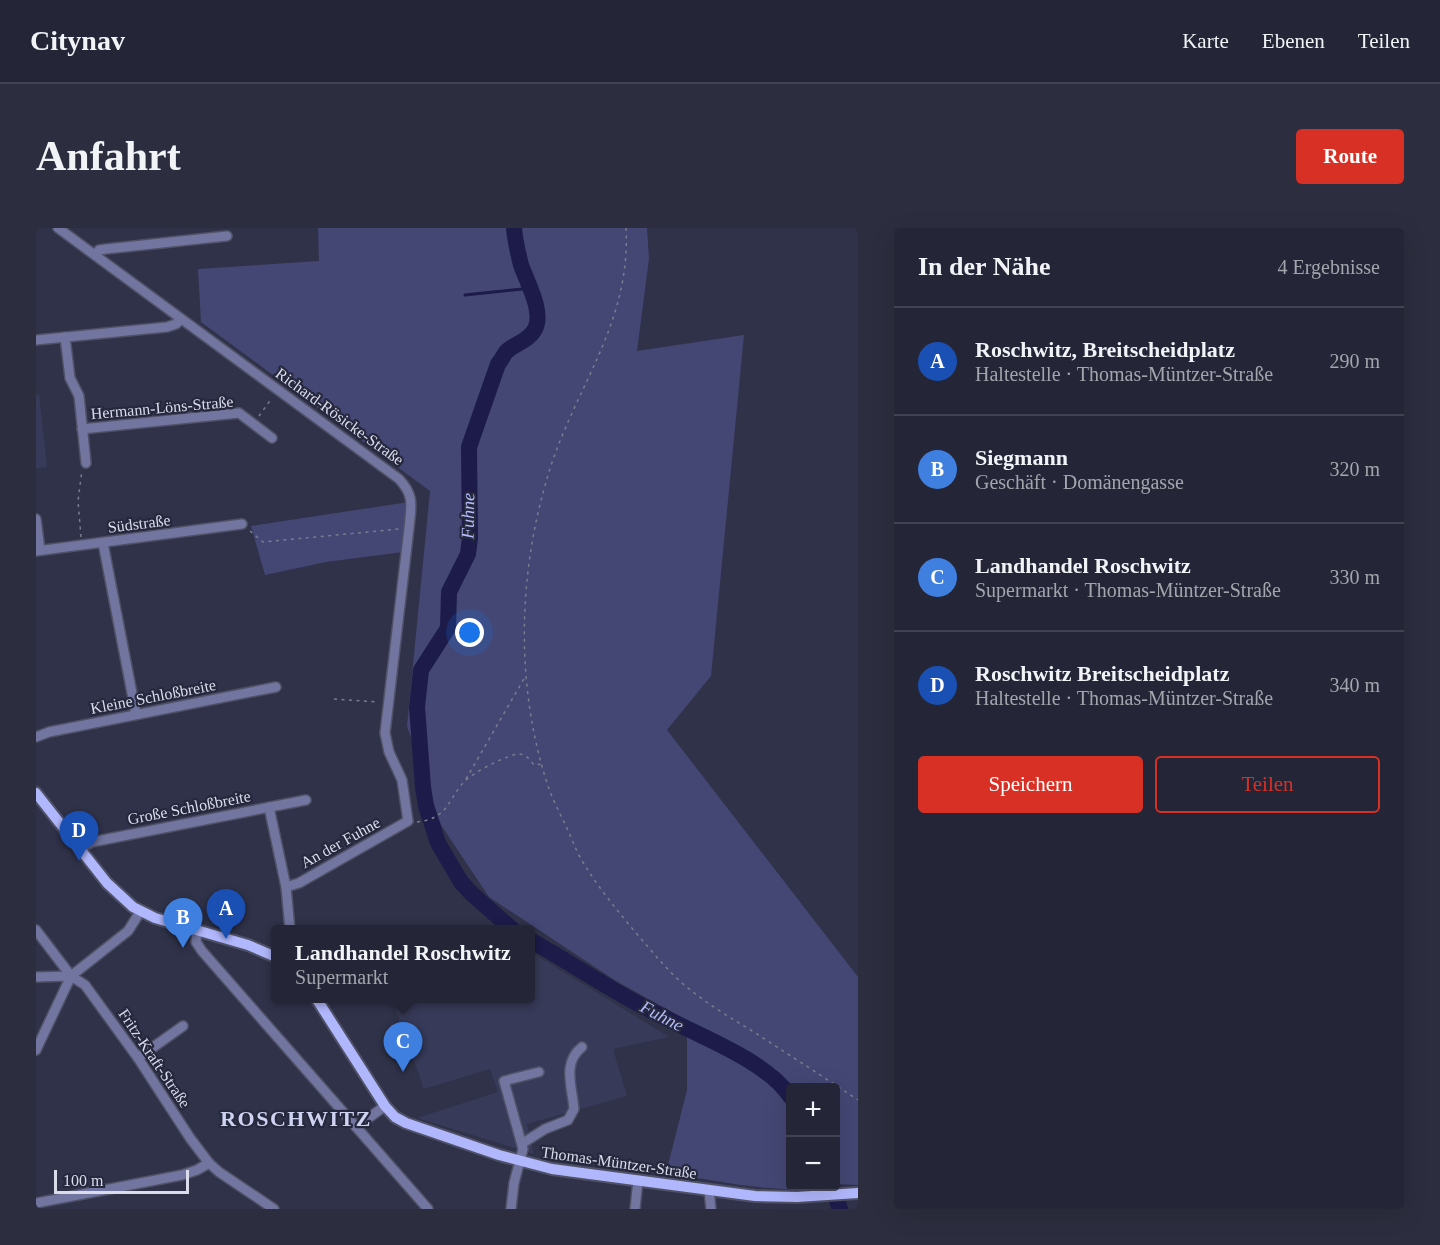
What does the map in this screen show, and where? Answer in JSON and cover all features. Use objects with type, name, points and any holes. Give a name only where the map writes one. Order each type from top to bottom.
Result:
[{"type":"main road","points":[[36,793],[115,892],[141,912],[258,948],[271,954]]},
{"type":"main road","name":"Thomas-Müntzer-Straße","points":[[319,1003],[385,1106],[395,1117],[406,1123],[520,1162],[578,1174],[638,1180],[710,1200],[737,1194],[776,1197],[854,1193]]},
{"type":"street","name":"Richard-Rösicke-Straße","points":[[58,228],[405,485],[411,497],[409,528],[385,734],[386,743],[402,780],[408,821]]},
{"type":"street","points":[[95,255],[99,250],[227,236]]},
{"type":"street","points":[[36,340],[168,327],[181,319]]},
{"type":"street","name":"Hermann-Löns-Straße","points":[[65,337],[70,378],[79,396],[86,463]]},
{"type":"street","name":"Hermann-Löns-Straße","points":[[82,429],[239,413],[272,438]]},
{"type":"street","name":"Südstraße","points":[[36,519],[38,550],[242,524]]},
{"type":"street","points":[[104,543],[136,714]]},
{"type":"street","name":"Kleine Schloßbreite","points":[[36,737],[49,732],[276,687]]},
{"type":"street","name":"Große Schloßbreite","points":[[80,849],[92,842],[306,800]]},
{"type":"street","points":[[269,807],[286,887],[290,925]]},
{"type":"street","name":"An der Fuhne","points":[[286,887],[299,883],[408,821]]},
{"type":"street","points":[[36,1050],[71,976],[128,932],[141,912]]},
{"type":"street","name":"Fritz-Kraft-Straße","points":[[36,930],[71,976],[85,985],[138,1058],[208,1163],[274,1209]]},
{"type":"street","points":[[197,930],[197,945],[428,1209]]},
{"type":"street","points":[[36,977],[71,976]]},
{"type":"street","points":[[138,1058],[183,1026]]},
{"type":"street","points":[[523,1143],[545,1128],[568,1119],[572,1115],[574,1108],[570,1064],[574,1054],[582,1047]]},
{"type":"street","points":[[511,1209],[523,1143],[504,1081],[539,1072]]},
{"type":"street","points":[[356,1127],[385,1106]]},
{"type":"street","points":[[36,1201],[182,1176],[208,1163]]},
{"type":"street","points":[[635,1209],[638,1180]]},
{"type":"path","points":[[626,228],[627,245],[624,269],[612,320],[604,346],[557,449],[538,515],[527,580],[525,675],[542,763],[548,784],[579,856],[612,904],[663,964],[708,1003],[858,1100]]},
{"type":"path","points":[[253,424],[278,390]]},
{"type":"path","points":[[82,544],[78,501],[82,468],[86,463]]},
{"type":"path","points":[[242,524],[263,542],[409,528]]},
{"type":"path","points":[[420,822],[446,809],[525,675]]},
{"type":"path","points":[[334,699],[389,702]]},
{"type":"path","points":[[465,780],[517,754],[523,754],[534,765],[542,763]]},
{"type":"shaded area","points":[[318,228],[647,228],[649,259],[637,351],[744,335],[711,676],[667,730],[858,977],[858,1185],[840,1184],[840,1083],[789,1083],[780,1073],[766,1064],[616,981],[535,927],[535,925],[531,925],[489,897],[441,825],[407,726],[430,491],[201,322],[198,269],[319,261]]},
{"type":"shaded area","points":[[36,395],[39,395],[47,467],[36,469]]},
{"type":"shaded area","points":[[409,502],[403,552],[326,562],[265,575],[251,526]]},
{"type":"shaded area","points":[[535,954],[669,1037],[613,1049],[627,1096],[527,1124],[534,1154],[417,1118],[498,1092],[490,1069],[424,1089],[393,1003],[535,1003]]},
{"type":"shaded area","points":[[687,1036],[764,1076],[786,1104],[786,1189],[666,1173],[687,1090]]},
{"type":"waterway","name":"Fuhne","points":[[507,925],[461,882],[438,843],[426,806],[423,787],[417,707],[421,670],[448,628],[449,592],[468,554],[470,538],[469,447],[498,364],[506,352],[532,333],[537,322],[536,306],[521,265],[514,228]]},
{"type":"waterway","points":[[465,295],[531,288]]},
{"type":"waterway","name":"Fuhne","points":[[535,943],[635,1002],[745,1058],[778,1082],[786,1091]]},
{"type":"waterway","name":"Fuhne","points":[[834,1191],[840,1209]]},
{"type":"place","name":"Roschwitz Breitscheidplatz","points":[[79,861]]},
{"type":"place","name":"Roschwitz, Breitscheidplatz","points":[[226,939]]},
{"type":"place","name":"Siegmann","points":[[183,948]]},
{"type":"place","name":"Landhandel Roschwitz","points":[[403,1072]]},
{"type":"district","name":"ROSCHWITZ","points":[[296,1118]]}]
